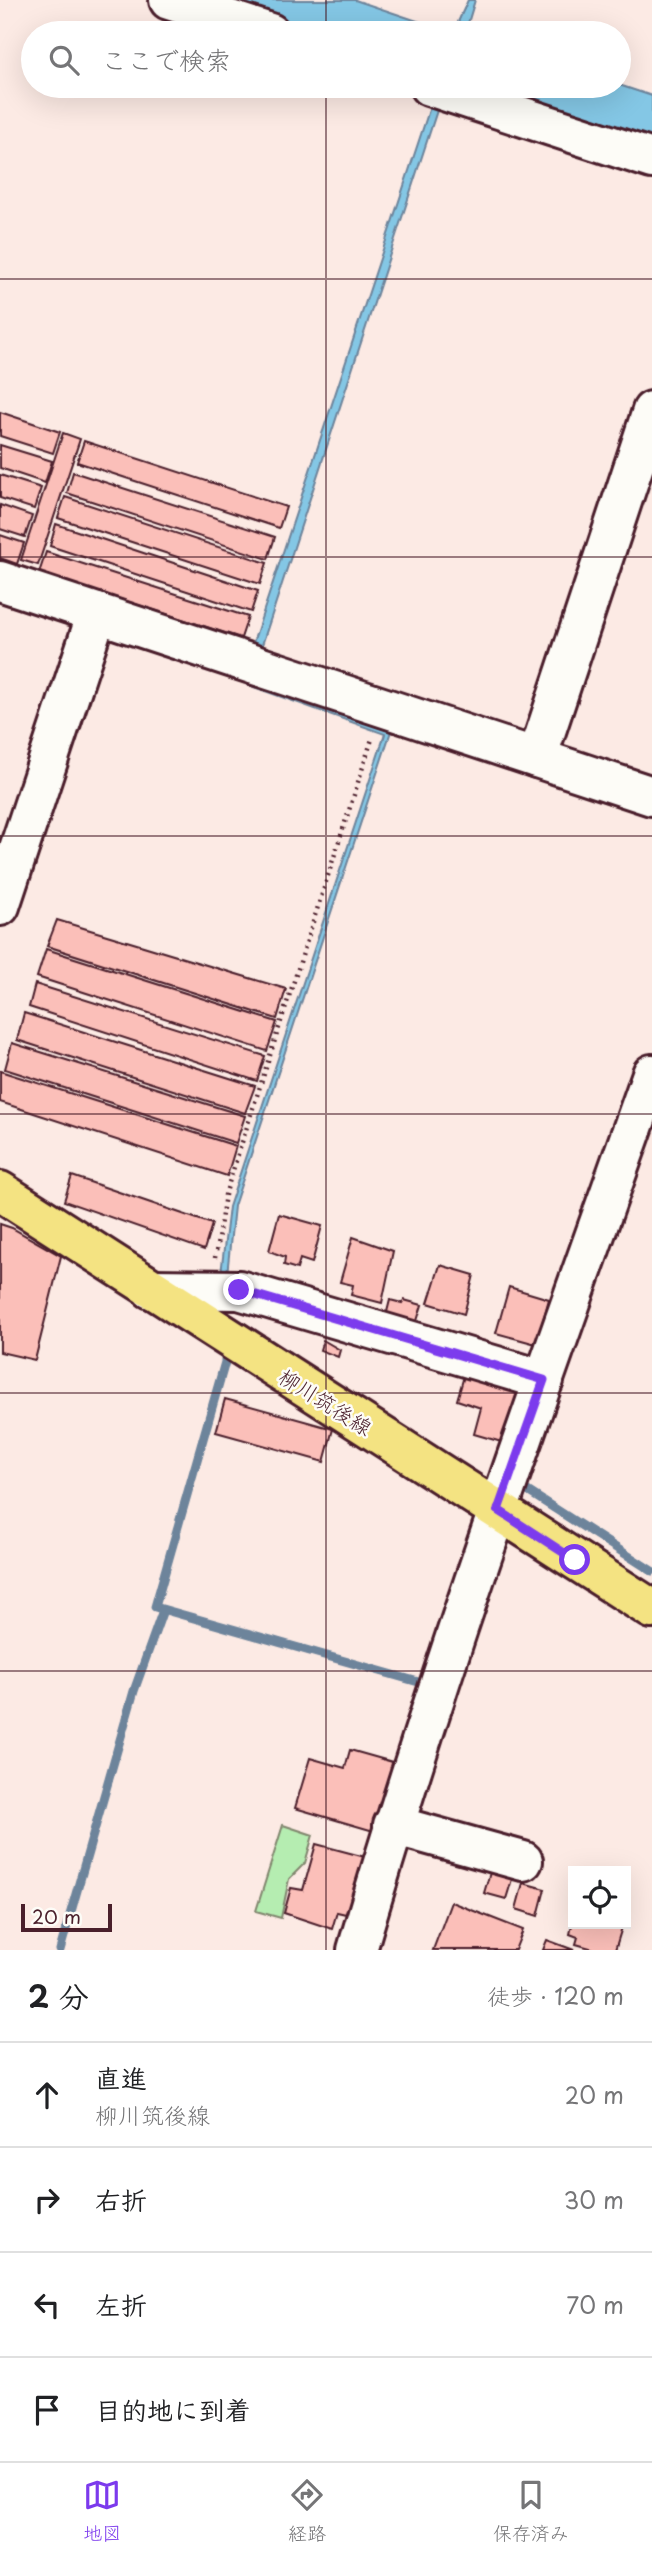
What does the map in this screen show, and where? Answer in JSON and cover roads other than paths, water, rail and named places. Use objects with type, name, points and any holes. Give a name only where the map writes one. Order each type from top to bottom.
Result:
[{"type":"main road","name":"柳川筑後線","points":[[0,1191],[652,1609]]},
{"type":"street","points":[[169,0],[233,21]]},
{"type":"street","points":[[466,98],[652,159]]},
{"type":"street","points":[[537,758],[652,411]]},
{"type":"street","points":[[0,581],[652,796]]},
{"type":"street","points":[[0,906],[97,613]]},
{"type":"street","points":[[357,1950],[393,1825],[498,1510],[652,1074]]},
{"type":"street","points":[[151,1289],[239,1290],[544,1380]]},
{"type":"street","points":[[393,1825],[523,1861]]},
{"type":"water","points":[[218,0],[355,0],[417,21],[283,21]]},
{"type":"water","points":[[468,0],[475,0],[469,21],[458,21]]},
{"type":"water","points":[[631,89],[652,96],[652,141],[519,98],[631,98]]},
{"type":"water","points":[[433,98],[441,98],[261,648],[252,646]]},
{"type":"water","points":[[245,679],[391,731],[234,1206],[227,1275],[221,1274],[229,1207],[385,734],[248,685]]},
{"type":"waterway","points":[[225,1347],[225,1362],[155,1607],[429,1685]]},
{"type":"waterway","points":[[526,1490],[652,1571]]},
{"type":"waterway","points":[[60,1950],[134,1691],[163,1610]]}]
